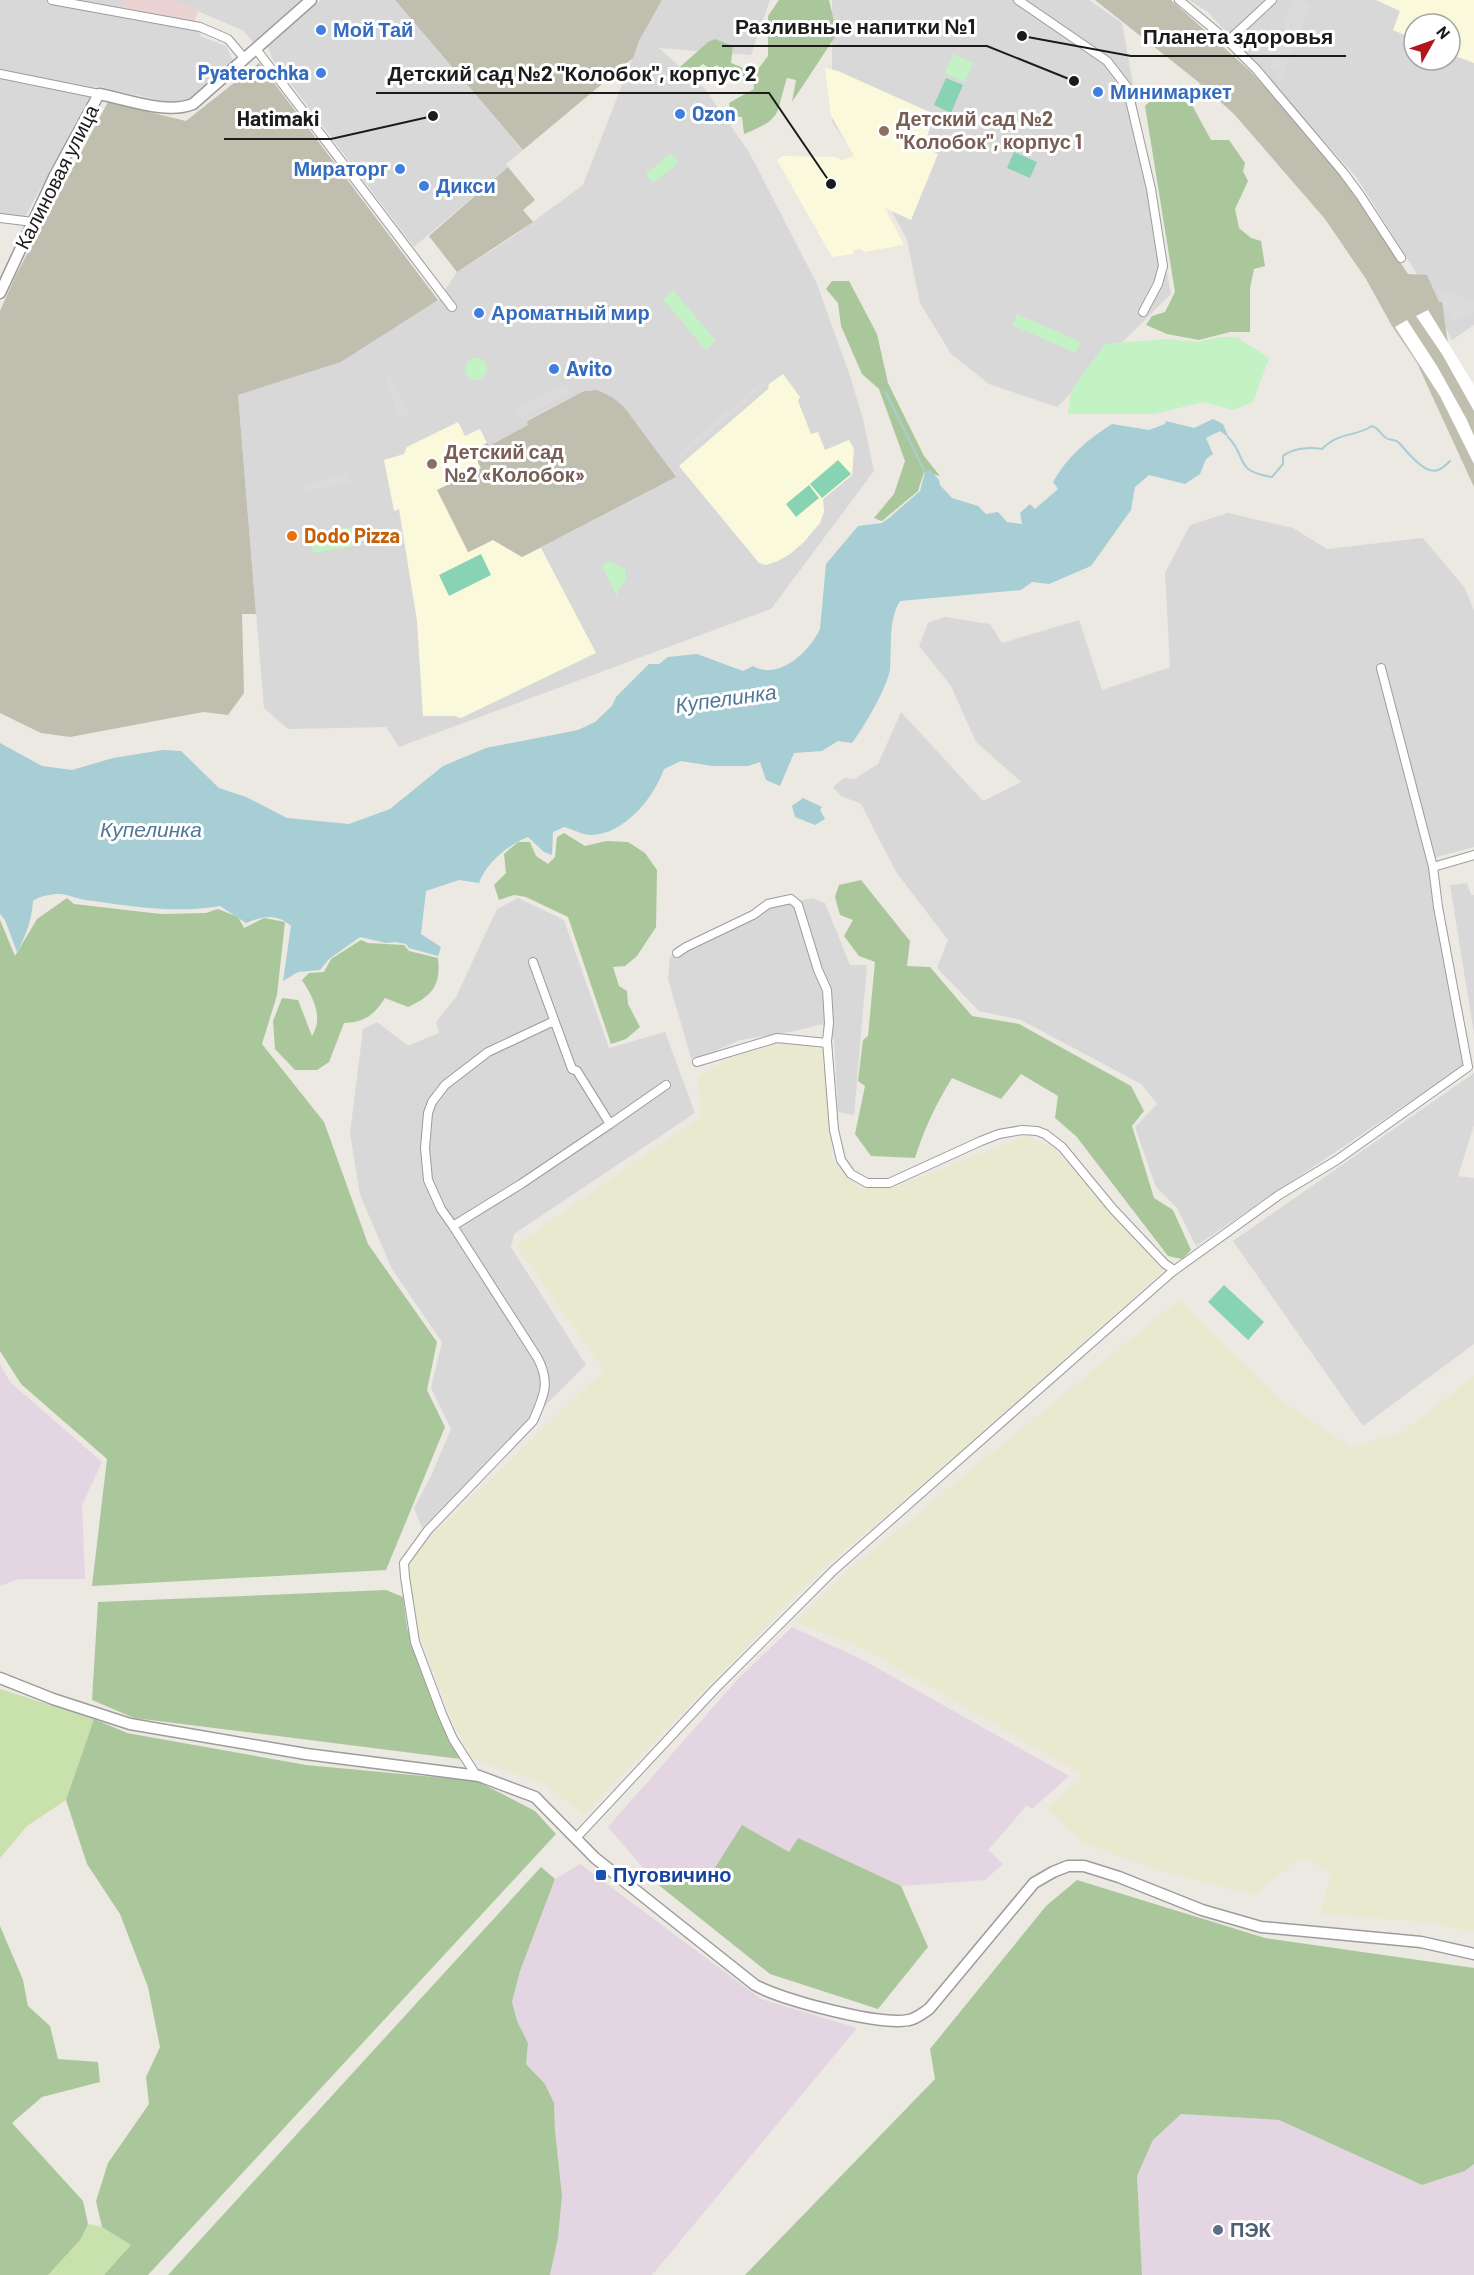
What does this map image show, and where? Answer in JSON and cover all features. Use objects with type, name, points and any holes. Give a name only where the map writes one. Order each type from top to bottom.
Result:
[{"type":"street","points":[[52,0],[200,27],[228,39],[245,59]]},
{"type":"street","name":"Калиновая улица","points":[[0,293],[54,177],[99,94],[164,108],[186,107],[199,100],[311,0]]},
{"type":"street","points":[[1018,0],[1107,61],[1127,87],[1151,189],[1163,266],[1158,284],[1143,312]]},
{"type":"street","points":[[1179,0],[1228,41],[1256,69],[1343,172],[1401,258]]},
{"type":"street","points":[[1228,41],[1272,0]]},
{"type":"street","points":[[256,49],[452,307]]},
{"type":"street","points":[[0,74],[99,94]]},
{"type":"street","points":[[0,218],[33,222]]},
{"type":"street","points":[[576,1838],[715,1689],[834,1570],[1174,1270],[1279,1195],[1337,1160],[1468,1067],[1439,917],[1433,867],[1382,668]]},
{"type":"street","points":[[1433,867],[1474,855]]},
{"type":"street","points":[[677,953],[686,946],[753,915],[760,908],[791,899],[798,905],[827,990],[830,1023],[827,1043],[837,1149],[845,1167],[858,1180],[874,1185],[889,1184],[999,1134],[1022,1130],[1037,1131],[1062,1147],[1113,1209],[1165,1264],[1174,1270]]},
{"type":"street","points":[[532,962],[572,1069],[577,1071],[610,1124]]},
{"type":"street","points":[[476,1775],[453,1738],[415,1642],[405,1563],[428,1530],[533,1421],[542,1399],[546,1378],[537,1357],[441,1209],[428,1180],[424,1148],[428,1113],[432,1102],[445,1085],[489,1052],[554,1021]]},
{"type":"street","points":[[696,1062],[777,1038],[827,1043]]},
{"type":"street","points":[[453,1226],[521,1184],[666,1085]]},
{"type":"street","points":[[0,1678],[53,1699],[130,1724],[306,1754],[476,1775],[535,1797],[595,1858],[755,1985],[777,1995],[890,2022],[912,2020],[929,2009],[1034,1883],[1068,1866],[1084,1866],[1119,1877],[1202,1910],[1261,1927],[1421,1942],[1474,1954]]},
{"type":"shaded area","points":[[0,0],[123,0],[119,17],[202,31],[200,36],[226,46],[234,62],[190,100],[176,104],[96,86],[25,217],[0,213]]},
{"type":"shaded area","points":[[123,0],[172,0],[198,11],[194,23],[120,10]]},
{"type":"shaded area","points":[[172,0],[302,0],[253,43],[244,31]]},
{"type":"shaded area","points":[[321,0],[395,0],[523,150],[506,164],[508,167],[414,247],[272,59],[268,46]]},
{"type":"shaded area","points":[[395,0],[662,0],[639,41],[633,58],[523,150]]},
{"type":"shaded area","points":[[662,0],[770,0],[751,55],[659,48],[705,89],[749,152],[817,284],[850,376],[863,419],[874,471],[771,609],[399,747],[386,727],[288,729],[264,708],[238,395],[341,362],[438,300],[457,272],[511,238],[583,185],[639,41]],"holes":[[[597,390],[676,477],[522,557],[487,444],[489,446],[529,425],[527,420],[584,391]]]},
{"type":"shaded area","points":[[832,0],[1089,0],[1122,23],[1171,294],[1057,407],[989,384],[951,354],[920,303],[907,240],[885,198],[832,122]]},
{"type":"shaded area","points":[[1095,0],[1171,0],[1249,70],[1292,116],[1349,185],[1408,274],[1427,275],[1439,302],[1442,302],[1448,344],[1474,392],[1474,487],[1417,363],[1392,326],[1366,279],[1325,219],[1234,114],[1196,80]]},
{"type":"shaded area","points":[[1189,0],[1474,0],[1474,325],[1452,340],[1423,284],[1357,178],[1208,12]]},
{"type":"shaded area","points":[[1293,0],[1311,3],[1280,83],[1276,79],[1279,71],[1270,68],[1275,55],[1280,57],[1282,54],[1276,51],[1287,23],[1283,21]]},
{"type":"shaded area","points":[[1376,0],[1474,0],[1474,63],[1462,58],[1462,12],[1402,12],[1402,34],[1393,30],[1400,11]]},
{"type":"shaded area","points":[[259,63],[438,300],[341,362],[238,395],[256,614],[242,614],[244,693],[228,715],[203,712],[70,737],[41,733],[0,713],[0,311],[16,275],[108,102],[186,121]]},
{"type":"shaded area","points":[[825,68],[838,71],[934,114],[924,147],[938,154],[911,220],[885,208],[904,245],[864,252],[861,249],[854,250],[853,254],[832,257],[777,160],[782,156],[836,157],[842,160],[854,156],[831,116]]},
{"type":"shaded area","points":[[508,167],[535,200],[523,210],[533,222],[457,272],[429,236]]},
{"type":"shaded area","points":[[1436,289],[1474,300],[1474,311],[1452,322]]},
{"type":"shaded area","points":[[390,374],[412,420],[398,415],[385,376]]},
{"type":"shaded area","points":[[783,374],[800,397],[798,401],[811,434],[818,432],[825,450],[849,440],[854,449],[852,475],[823,499],[824,512],[820,523],[804,542],[790,554],[766,565],[759,563],[679,466]]},
{"type":"shaded area","points":[[762,381],[766,385],[679,459],[676,455]]},
{"type":"shaded area","points":[[566,384],[570,393],[521,418],[516,409]]},
{"type":"shaded area","points":[[597,390],[612,397],[624,407],[676,477],[522,557],[493,540],[468,552],[437,490],[481,468],[472,451],[487,443],[489,446],[528,425],[527,421],[584,391]]},
{"type":"shaded area","points":[[458,422],[465,436],[480,429],[487,443],[472,451],[481,468],[469,552],[493,540],[522,557],[541,548],[596,653],[461,718],[423,716],[417,621],[399,509],[394,511],[384,460],[404,454],[407,447]]},
{"type":"shaded area","points":[[348,472],[351,483],[305,491],[306,485]]},
{"type":"shaded area","points":[[1228,513],[1293,528],[1327,549],[1423,538],[1464,587],[1474,610],[1474,847],[1429,859],[1463,1066],[1196,1246],[1177,1208],[1156,1187],[1135,1127],[1157,1104],[1141,1084],[1021,1020],[979,1011],[937,968],[948,940],[896,872],[861,804],[841,796],[833,787],[844,778],[854,779],[878,764],[901,712],[983,801],[1021,782],[976,742],[951,686],[919,646],[928,623],[945,617],[990,624],[1002,643],[1079,620],[1102,690],[1170,667],[1165,573],[1190,525]]},
{"type":"shaded area","points":[[1467,883],[1471,895],[1474,895],[1474,1034],[1450,885]]},
{"type":"shaded area","points":[[518,898],[564,920],[609,1048],[665,1032],[695,1113],[514,1234],[511,1247],[586,1365],[422,1528],[414,1508],[431,1476],[451,1429],[431,1388],[442,1342],[392,1269],[360,1195],[350,1133],[363,1029],[377,1022],[408,1046],[439,1033],[436,1022],[456,997],[497,909]]},
{"type":"shaded area","points":[[812,898],[825,903],[850,965],[867,965],[854,1115],[838,1112],[834,1040],[822,1024],[740,1040],[692,1061],[668,979],[670,957],[763,909]]},
{"type":"shaded area","points":[[1474,1073],[1474,1125],[1458,1176],[1474,1178],[1474,1344],[1363,1426],[1233,1241]]},
{"type":"shaded area","points":[[0,1364],[10,1382],[102,1462],[82,1505],[85,1579],[18,1579],[0,1586]]},
{"type":"shaded area","points":[[792,1627],[863,1660],[1069,1776],[1032,1809],[1027,1805],[988,1850],[1003,1864],[985,1880],[901,1886],[798,1839],[789,1852],[656,1883],[608,1827],[737,1680]]},
{"type":"shaded area","points":[[580,1864],[761,1999],[857,2028],[652,2275],[550,2275],[558,2238],[562,2196],[554,2103],[545,2084],[526,2064],[528,2043],[517,2021],[512,2002],[520,1971],[555,1879]]},
{"type":"shaded area","points":[[1180,2114],[1279,2120],[1422,2185],[1465,2171],[1474,2164],[1474,2275],[1142,2275],[1137,2176],[1153,2140]]},
{"type":"green space","points":[[779,0],[829,0],[837,34],[792,102],[796,80],[787,78],[776,114],[766,124],[744,134],[742,117],[731,116],[729,103],[754,89],[753,76],[768,56],[768,16]]},
{"type":"green space","points":[[715,39],[733,46],[731,63],[746,69],[744,81],[730,80],[717,65],[710,69],[703,64],[686,76],[672,74],[708,42]]},
{"type":"green space","points":[[953,54],[973,63],[965,82],[945,73]]},
{"type":"green space","points":[[946,78],[963,85],[951,113],[934,105]]},
{"type":"green space","points":[[1159,92],[1192,105],[1211,140],[1229,140],[1245,163],[1243,171],[1248,181],[1235,209],[1239,228],[1251,238],[1261,241],[1265,266],[1254,269],[1250,288],[1250,332],[1230,332],[1199,340],[1167,334],[1146,325],[1152,316],[1165,312],[1175,292],[1145,106]]},
{"type":"green space","points":[[1014,152],[1037,162],[1030,178],[1007,168]]},
{"type":"green space","points":[[671,153],[679,162],[653,183],[646,174]]},
{"type":"green space","points":[[832,281],[849,281],[877,334],[888,383],[924,456],[940,476],[924,472],[918,491],[882,521],[874,518],[894,494],[905,461],[879,389],[862,374],[841,326],[838,303],[826,289]]},
{"type":"green space","points":[[673,290],[716,341],[706,350],[663,299]]},
{"type":"green space","points":[[1017,314],[1081,342],[1076,353],[1012,325]]},
{"type":"green space","points":[[1219,337],[1237,337],[1269,358],[1253,402],[1234,410],[1203,402],[1154,414],[1068,414],[1071,391],[1105,344],[1167,339],[1198,342]]},
{"type":"green space","points":[[476,358],[484,361],[487,369],[484,377],[476,380],[468,377],[465,369],[468,361]]},
{"type":"green space","points":[[838,460],[851,474],[822,498],[810,484]]},
{"type":"green space","points":[[809,485],[819,498],[796,517],[786,504]]},
{"type":"green space","points":[[359,526],[362,545],[313,553],[310,534]]},
{"type":"green space","points":[[481,554],[491,575],[449,596],[439,575]]},
{"type":"green space","points":[[610,561],[625,569],[626,580],[618,590],[617,597],[602,566]]},
{"type":"green space","points":[[564,833],[585,846],[606,841],[628,842],[645,853],[657,870],[656,927],[637,956],[625,966],[613,967],[619,986],[627,991],[628,1004],[640,1027],[626,1039],[611,1044],[568,917],[526,897],[514,895],[499,900],[494,885],[506,873],[504,854],[518,842],[530,842],[536,856],[548,864],[555,857],[557,837]]},
{"type":"green space","points":[[861,880],[910,941],[907,966],[930,967],[972,1016],[1019,1024],[1131,1086],[1144,1111],[1132,1126],[1154,1198],[1173,1210],[1191,1250],[1182,1259],[1168,1256],[1076,1136],[1055,1118],[1058,1096],[1021,1074],[1001,1099],[952,1078],[931,1117],[915,1158],[871,1156],[855,1134],[865,1086],[858,1081],[863,1040],[868,1036],[875,962],[859,956],[844,936],[853,920],[840,915],[835,897],[839,885]]},
{"type":"green space","points":[[67,898],[74,904],[161,914],[206,913],[218,909],[238,917],[244,928],[264,918],[285,922],[277,995],[262,1044],[324,1122],[368,1244],[437,1342],[427,1390],[445,1427],[386,1570],[92,1586],[107,1459],[21,1384],[0,1351],[0,920],[15,956],[37,919]]},
{"type":"green space","points":[[361,940],[368,943],[404,945],[409,951],[438,958],[438,976],[433,989],[423,999],[408,1007],[385,998],[368,1017],[344,1023],[329,1062],[317,1070],[295,1070],[275,1049],[273,1021],[282,998],[298,1000],[312,1036],[317,1022],[316,1007],[302,980],[309,973],[324,972],[331,959]]},
{"type":"green space","points":[[784,1041],[823,1050],[832,1160],[859,1187],[893,1188],[1025,1136],[1053,1147],[1163,1271],[932,1476],[822,1569],[583,1814],[547,1785],[473,1758],[453,1723],[413,1618],[404,1563],[604,1370],[516,1245],[701,1116],[698,1076],[729,1059]]},
{"type":"green space","points":[[1224,1285],[1264,1322],[1248,1340],[1208,1302]]},
{"type":"green space","points":[[1179,1300],[1285,1403],[1351,1448],[1405,1431],[1474,1376],[1474,1932],[1426,1922],[1320,1914],[1332,1873],[1301,1857],[1254,1895],[1158,1870],[1083,1843],[1047,1809],[1085,1776],[869,1651],[796,1622],[842,1576]]},
{"type":"green space","points":[[386,1590],[403,1597],[407,1628],[460,1759],[134,1718],[92,1700],[98,1602]]},
{"type":"green space","points":[[0,1689],[94,1719],[66,1800],[27,1826],[0,1858]]},
{"type":"green space","points":[[94,1719],[127,1733],[306,1765],[477,1781],[535,1811],[556,1834],[148,2275],[104,2275],[131,2245],[102,2227],[96,2201],[108,2163],[149,2104],[146,2077],[160,2047],[148,1987],[120,1914],[87,1864],[66,1800]]},
{"type":"green space","points":[[742,1825],[789,1852],[798,1838],[901,1886],[928,1947],[878,2009],[770,1974],[656,1883],[713,1871]]},
{"type":"green space","points":[[541,1867],[555,1879],[520,1971],[512,2002],[517,2021],[528,2043],[526,2064],[545,2084],[554,2103],[562,2196],[558,2238],[550,2275],[168,2275]]},
{"type":"green space","points":[[1077,1880],[1265,1938],[1474,1968],[1474,2164],[1465,2171],[1422,2185],[1279,2120],[1181,2114],[1153,2140],[1137,2176],[1142,2275],[745,2275],[935,2079],[930,2049],[1046,1906]]},
{"type":"green space","points":[[0,1926],[23,1980],[28,2006],[50,2026],[58,2059],[98,2062],[100,2082],[42,2097],[12,2123],[83,2201],[88,2224],[81,2239],[48,2275],[0,2275]]},
{"type":"green space","points":[[88,2224],[102,2227],[132,2245],[104,2275],[48,2275],[81,2239]]},
{"type":"water","name":"Купелинка","points":[[1213,419],[1223,424],[1229,438],[1220,431],[1206,438],[1213,454],[1206,459],[1200,474],[1185,484],[1149,475],[1135,487],[1131,510],[1091,566],[1049,584],[1032,582],[1021,590],[900,601],[892,625],[890,669],[885,686],[852,743],[838,741],[822,751],[794,753],[780,786],[766,780],[760,762],[748,766],[712,766],[681,761],[664,769],[645,803],[626,822],[614,829],[591,835],[564,827],[553,832],[552,855],[544,852],[528,837],[520,840],[493,861],[479,883],[459,880],[426,891],[421,934],[441,947],[438,956],[409,948],[406,944],[386,943],[360,937],[329,959],[320,970],[298,972],[283,981],[291,926],[275,917],[264,917],[246,923],[220,906],[187,909],[153,908],[52,894],[33,901],[28,927],[17,952],[5,920],[0,914],[0,743],[42,766],[72,770],[113,758],[163,750],[181,751],[219,788],[246,797],[287,818],[349,824],[390,809],[443,766],[486,748],[578,730],[595,722],[649,664],[659,664],[668,657],[697,654],[743,671],[753,666],[763,670],[773,670],[792,662],[809,647],[820,629],[826,564],[858,526],[882,523],[920,491],[925,472],[930,470],[952,498],[978,506],[986,514],[998,512],[1007,522],[1022,524],[1020,513],[1030,504],[1035,509],[1058,489],[1053,482],[1065,464],[1086,442],[1112,424],[1149,430],[1165,424],[1166,421],[1194,428]]},
{"type":"water","points":[[803,798],[822,807],[820,810],[825,819],[815,825],[795,817],[792,806]]},
{"type":"pier","points":[[1428,310],[1474,385],[1474,411],[1442,354],[1416,316]]},
{"type":"pier","points":[[1407,320],[1437,366],[1467,420],[1474,436],[1474,464],[1440,396],[1395,327]]},
{"type":"waterway","points":[[885,391],[925,472]]},
{"type":"waterway","name":"Купелинка","points":[[1228,437],[1246,468],[1272,477],[1283,464],[1283,456],[1287,453],[1301,449],[1322,449],[1341,437],[1372,426],[1386,438],[1398,442],[1427,469],[1438,470],[1450,461]]},
{"type":"place","name":"Мой Тай","points":[[321,30]]},
{"type":"place","name":"Планета здоровья","points":[[1022,36]]},
{"type":"place","name":"Pyaterochka","points":[[321,73]]},
{"type":"place","name":"Разливные напитки №1","points":[[1074,81]]},
{"type":"place","name":"Минимаркет","points":[[1098,92]]},
{"type":"place","name":"Ozon","points":[[680,114]]},
{"type":"place","name":"Hatimaki","points":[[433,116]]},
{"type":"place","name":"Детский сад №2 \"Колобок\", корпус 1","points":[[884,131]]},
{"type":"place","name":"Мираторг","points":[[400,169]]},
{"type":"place","name":"Детский сад №2 \"Колобок\", корпус 2","points":[[831,184]]},
{"type":"place","name":"Дикси","points":[[424,186]]},
{"type":"place","name":"Ароматный мир","points":[[479,313]]},
{"type":"place","name":"Avito","points":[[554,369]]},
{"type":"place","name":"Детский сад №2 «Колобок»","points":[[432,464]]},
{"type":"place","name":"Dodo Pizza","points":[[292,536]]},
{"type":"place","name":"Пуговичино","points":[[601,1875]]},
{"type":"place","name":"ПЭК","points":[[1218,2230]]}]
